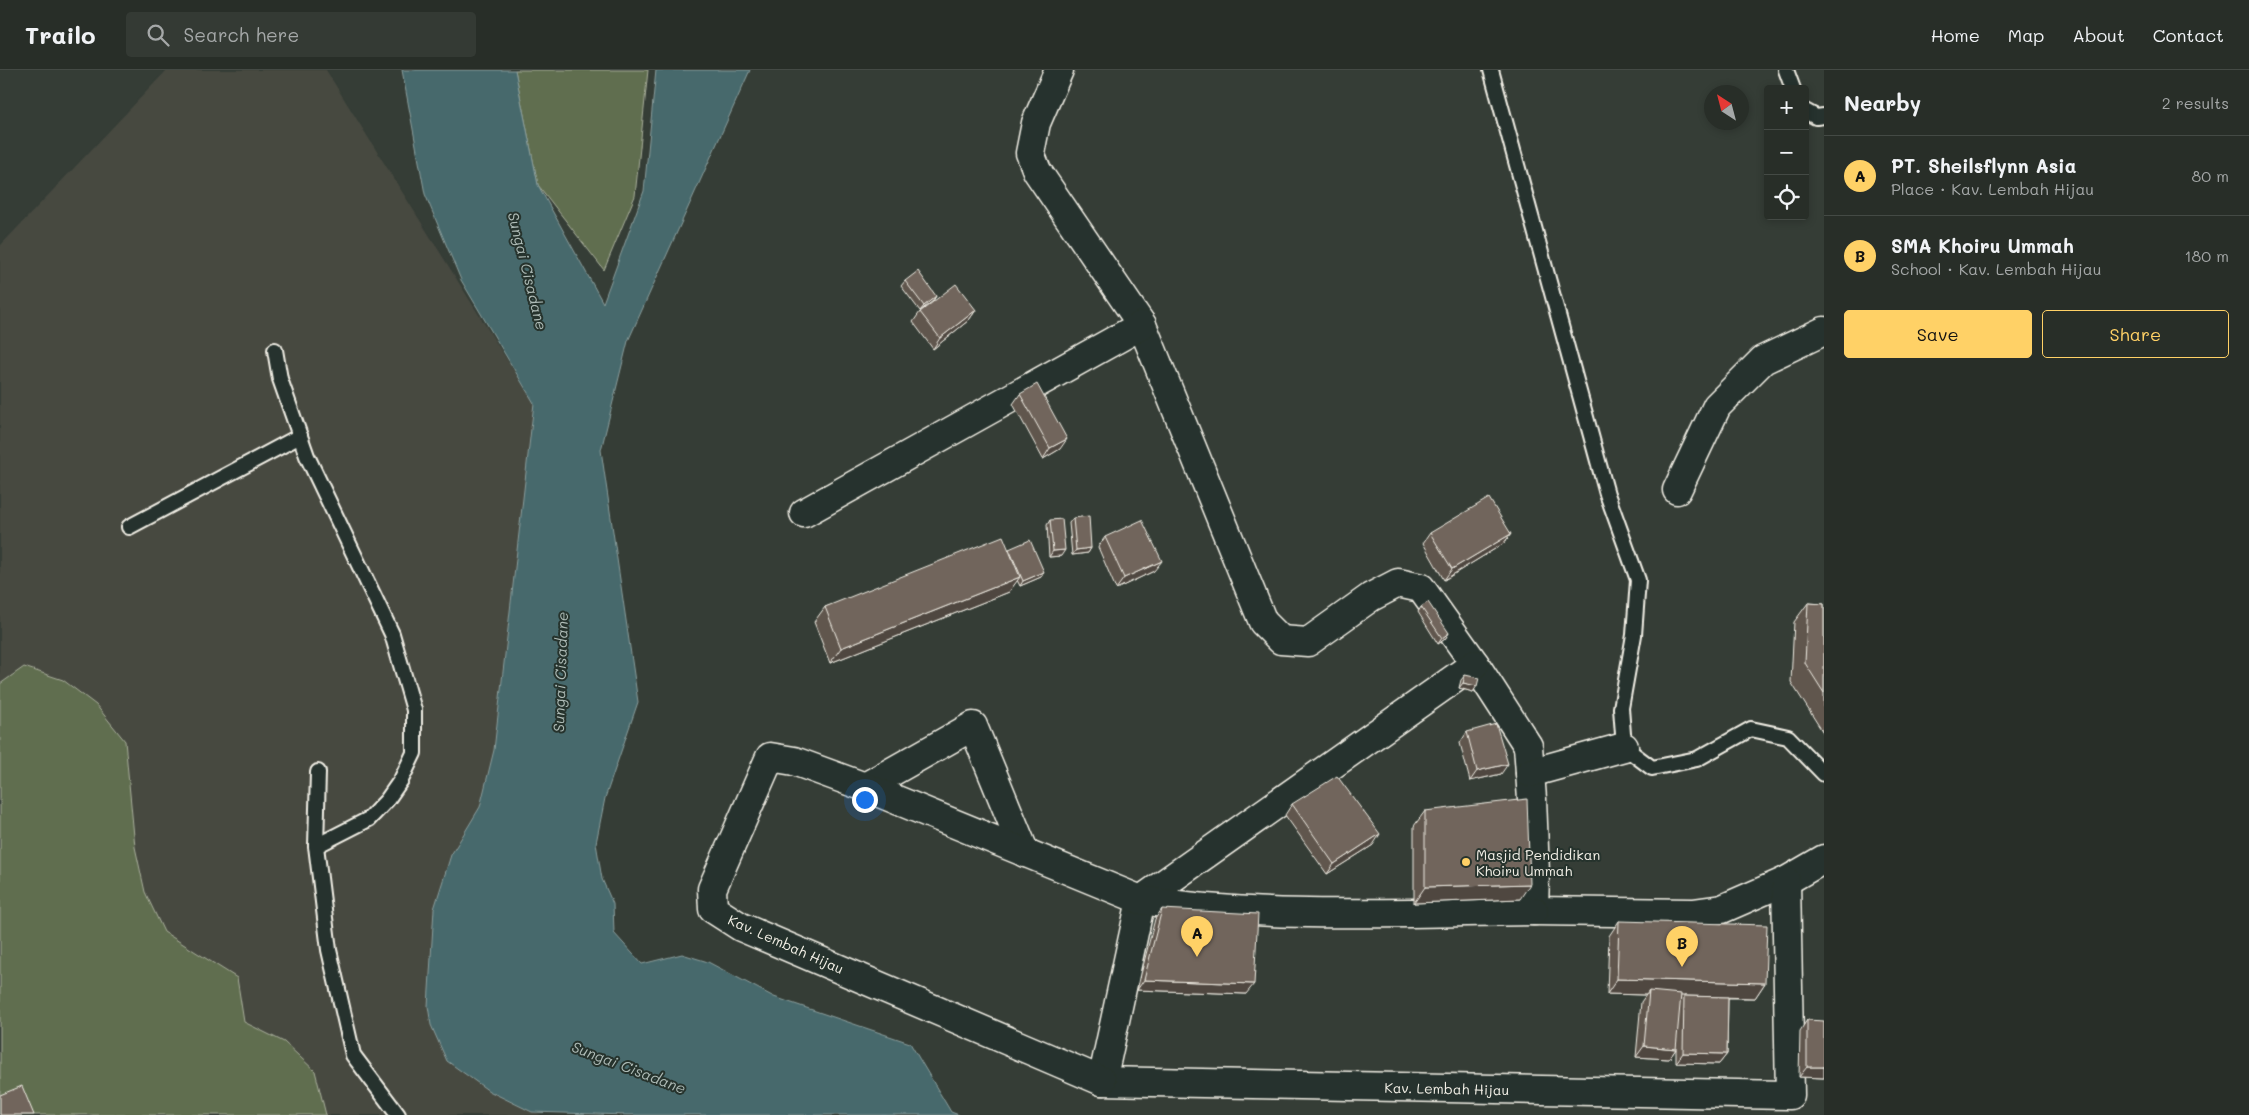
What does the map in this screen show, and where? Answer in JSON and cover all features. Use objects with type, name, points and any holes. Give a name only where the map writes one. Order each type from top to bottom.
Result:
[{"type":"street","points":[[1059,70],[1036,123],[1030,153],[1037,171],[1142,325],[1263,622],[1281,640],[1308,642],[1371,598],[1398,582],[1421,588],[1476,664],[1528,746],[1535,873],[1534,911]]},
{"type":"street","points":[[804,513],[1142,325]]},
{"type":"street","points":[[1677,490],[1717,406],[1763,360],[1824,331]]},
{"type":"street","points":[[1102,1081],[1140,900],[1476,664]]},
{"type":"street","points":[[865,787],[973,726],[1025,853]]},
{"type":"street","points":[[1530,773],[1624,747]]},
{"type":"street","name":"Kav. Lembah Hijau","points":[[1786,881],[1790,1095],[1102,1081],[741,927],[713,910],[712,889],[770,758],[794,761],[865,787],[1140,900],[1179,906],[1280,912],[1534,911],[1693,913],[1722,909],[1786,881],[1824,859]]},
{"type":"lane","points":[[1492,70],[1607,494],[1638,580],[1634,635],[1621,708],[1624,747],[1652,768],[1696,759],[1752,729],[1788,737],[1824,774]]},
{"type":"lane","points":[[1786,70],[1792,85]]},
{"type":"lane","points":[[1809,114],[1816,118],[1824,116]]},
{"type":"lane","points":[[275,350],[280,379],[306,456],[392,634],[414,710],[414,753],[401,780],[387,800],[369,819],[316,846]]},
{"type":"lane","points":[[130,527],[300,436]]},
{"type":"lane","points":[[318,772],[316,846],[329,950],[353,1055],[398,1115]]},
{"type":"shaded area","points":[[167,70],[326,70],[534,403],[494,750],[480,807],[451,855],[489,1091],[541,1115],[40,1115],[0,1054],[0,246]]},
{"type":"green space","points":[[515,70],[648,70],[635,196],[604,270],[538,185]]},
{"type":"green space","points":[[24,667],[63,680],[96,705],[125,741],[135,847],[145,892],[164,932],[237,978],[244,1022],[284,1042],[315,1071],[326,1115],[0,1115],[0,684]]},
{"type":"water","name":"Sungai Cisadane","points":[[402,70],[515,70],[538,185],[603,303],[644,191],[656,70],[750,70],[628,341],[601,450],[638,702],[605,798],[596,843],[602,879],[613,904],[614,933],[642,964],[682,954],[708,962],[774,997],[910,1043],[951,1112],[959,1115],[626,1115],[532,1112],[489,1091],[447,1061],[431,1025],[428,1006],[434,909],[451,855],[480,807],[494,750],[534,403],[461,280],[425,194]]},
{"type":"building","points":[[918,271],[936,296],[924,306],[905,281]]},
{"type":"building","points":[[956,284],[976,310],[940,338],[920,312]]},
{"type":"building","points":[[1037,384],[1067,439],[1050,448],[1020,394]]},
{"type":"building","points":[[1489,498],[1511,534],[1452,569],[1430,533]]},
{"type":"building","points":[[1089,516],[1091,548],[1076,550],[1073,518]]},
{"type":"building","points":[[1062,519],[1065,550],[1053,551],[1050,520]]},
{"type":"building","points":[[1142,520],[1162,561],[1124,578],[1105,537]]},
{"type":"building","points":[[1003,536],[1020,577],[841,648],[825,607]]},
{"type":"building","points":[[1030,540],[1044,572],[1023,581],[1009,549]]},
{"type":"building","points":[[1428,602],[1449,633],[1442,638],[1421,607]]},
{"type":"building","points":[[1808,603],[1824,604],[1824,693],[1805,663]]},
{"type":"building","points":[[1465,675],[1479,678],[1477,686],[1463,683]]},
{"type":"building","points":[[1496,724],[1508,764],[1477,771],[1467,732]]},
{"type":"building","points":[[1337,776],[1380,834],[1334,864],[1292,804]]},
{"type":"building","name":"Masjid Pendidikan Khoiru Ummah","points":[[1527,799],[1530,884],[1425,887],[1425,811]]},
{"type":"building","points":[[1162,909],[1258,914],[1254,984],[1144,980]]},
{"type":"building","points":[[1619,921],[1767,925],[1765,983],[1617,979]]},
{"type":"building","points":[[1649,991],[1681,994],[1676,1049],[1644,1046]]},
{"type":"building","points":[[1684,996],[1728,997],[1727,1054],[1683,1053]]},
{"type":"building","points":[[1807,1020],[1824,1021],[1824,1067],[1807,1067]]},
{"type":"building","points":[[22,1086],[34,1115],[0,1115],[0,1095]]},
{"type":"place","name":"Masjid Pendidikan Khoiru Ummah","points":[[1466,862]]},
{"type":"place","name":"PT. Sheilsflynn Asia","points":[[1197,957]]},
{"type":"place","name":"SMA Khoiru Ummah","points":[[1682,967]]}]
